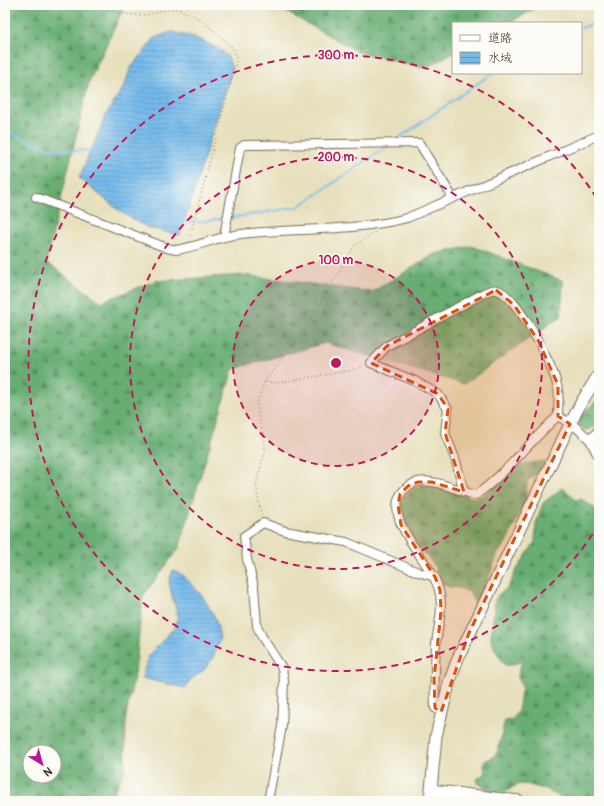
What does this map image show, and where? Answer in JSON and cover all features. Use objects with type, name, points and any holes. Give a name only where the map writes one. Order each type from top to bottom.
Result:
[{"type":"street","points":[[36,197],[167,248],[176,250],[240,234],[363,226],[390,222],[418,214],[599,135]]},
{"type":"street","points":[[224,237],[240,148],[244,145],[419,143],[453,198]]},
{"type":"street","points":[[441,712],[435,708],[434,679],[441,611],[440,590],[434,577],[401,525],[398,515],[400,494],[408,486],[418,482],[432,482],[464,492],[476,495],[489,485],[542,430],[558,416],[558,385],[538,340],[514,305],[506,296],[496,290],[482,294],[387,346],[371,363],[415,381],[438,394],[448,409],[445,433],[456,461],[464,492]]},
{"type":"street","points":[[519,801],[430,796],[436,736],[449,683],[458,658],[570,424],[581,402],[599,374]]},
{"type":"street","points":[[558,416],[590,440],[599,458]]},
{"type":"street","points":[[590,440],[599,429]]},
{"type":"street","points":[[268,801],[282,726],[284,681],[282,668],[262,637],[257,626],[254,587],[244,536],[263,523],[285,531],[346,542],[418,572],[434,577]]},
{"type":"path","points":[[93,5],[136,15],[153,14],[169,10],[181,11],[196,16],[233,48],[236,57],[236,64],[186,248]]},
{"type":"path","points":[[5,185],[36,197]]},
{"type":"path","points":[[263,523],[257,496],[256,483],[265,452],[265,440],[258,415],[257,404],[259,396],[265,381],[310,321],[355,245],[379,230]]},
{"type":"path","points":[[265,381],[276,383],[333,374],[349,371],[371,363]]},
{"type":"path","points":[[218,801],[225,798],[240,801]]},
{"type":"highlighted area","points":[[496,290],[514,305],[538,340],[558,385],[558,416],[570,424],[469,633],[441,712],[435,708],[434,679],[441,611],[440,590],[435,577],[401,525],[398,505],[400,494],[408,486],[418,482],[432,482],[464,492],[445,433],[448,409],[438,394],[371,363],[387,346]]},
{"type":"green space","points":[[5,5],[125,5],[89,82],[46,262],[101,302],[155,281],[243,275],[372,292],[435,254],[472,246],[563,281],[561,316],[464,384],[325,343],[233,369],[179,548],[143,596],[135,673],[126,715],[125,770],[109,801],[37,801],[25,797],[22,801],[5,801]]},
{"type":"green space","points":[[263,5],[534,5],[533,10],[511,22],[452,22],[452,54],[426,68],[358,52],[285,11]]},
{"type":"green space","points":[[599,398],[599,425],[588,430],[583,429],[579,425],[581,417]]},
{"type":"green space","points":[[545,461],[538,473],[527,481],[526,500],[505,544],[497,554],[477,605],[472,599],[470,592],[443,584],[434,565],[410,537],[402,515],[401,505],[404,496],[422,485],[475,498],[484,495],[512,468],[529,463]]},
{"type":"green space","points":[[562,488],[576,500],[581,499],[599,511],[599,801],[569,801],[551,793],[547,789],[526,784],[517,785],[505,792],[500,793],[492,791],[477,782],[478,778],[485,773],[485,761],[493,757],[496,753],[500,744],[505,721],[513,719],[518,711],[522,687],[518,677],[519,669],[523,660],[512,665],[505,665],[495,650],[491,638],[495,600],[500,593],[507,589],[516,571],[535,542],[536,523],[543,503]]},
{"type":"water","points":[[171,32],[194,37],[221,50],[228,57],[232,69],[180,235],[148,228],[121,212],[79,178],[106,115],[125,85],[130,69],[155,38]]},
{"type":"water","points":[[173,570],[184,576],[203,597],[214,616],[220,639],[213,657],[204,670],[191,679],[185,688],[142,678],[148,656],[175,627],[178,615],[169,581]]},
{"type":"waterway","points":[[582,28],[599,22]]},
{"type":"waterway","points":[[396,140],[492,74]]},
{"type":"waterway","points":[[5,129],[26,140],[57,149],[94,150]]},
{"type":"waterway","points":[[230,218],[298,207],[388,146]]},
{"type":"waterway","points":[[183,220],[184,222],[201,222],[225,218]]}]
